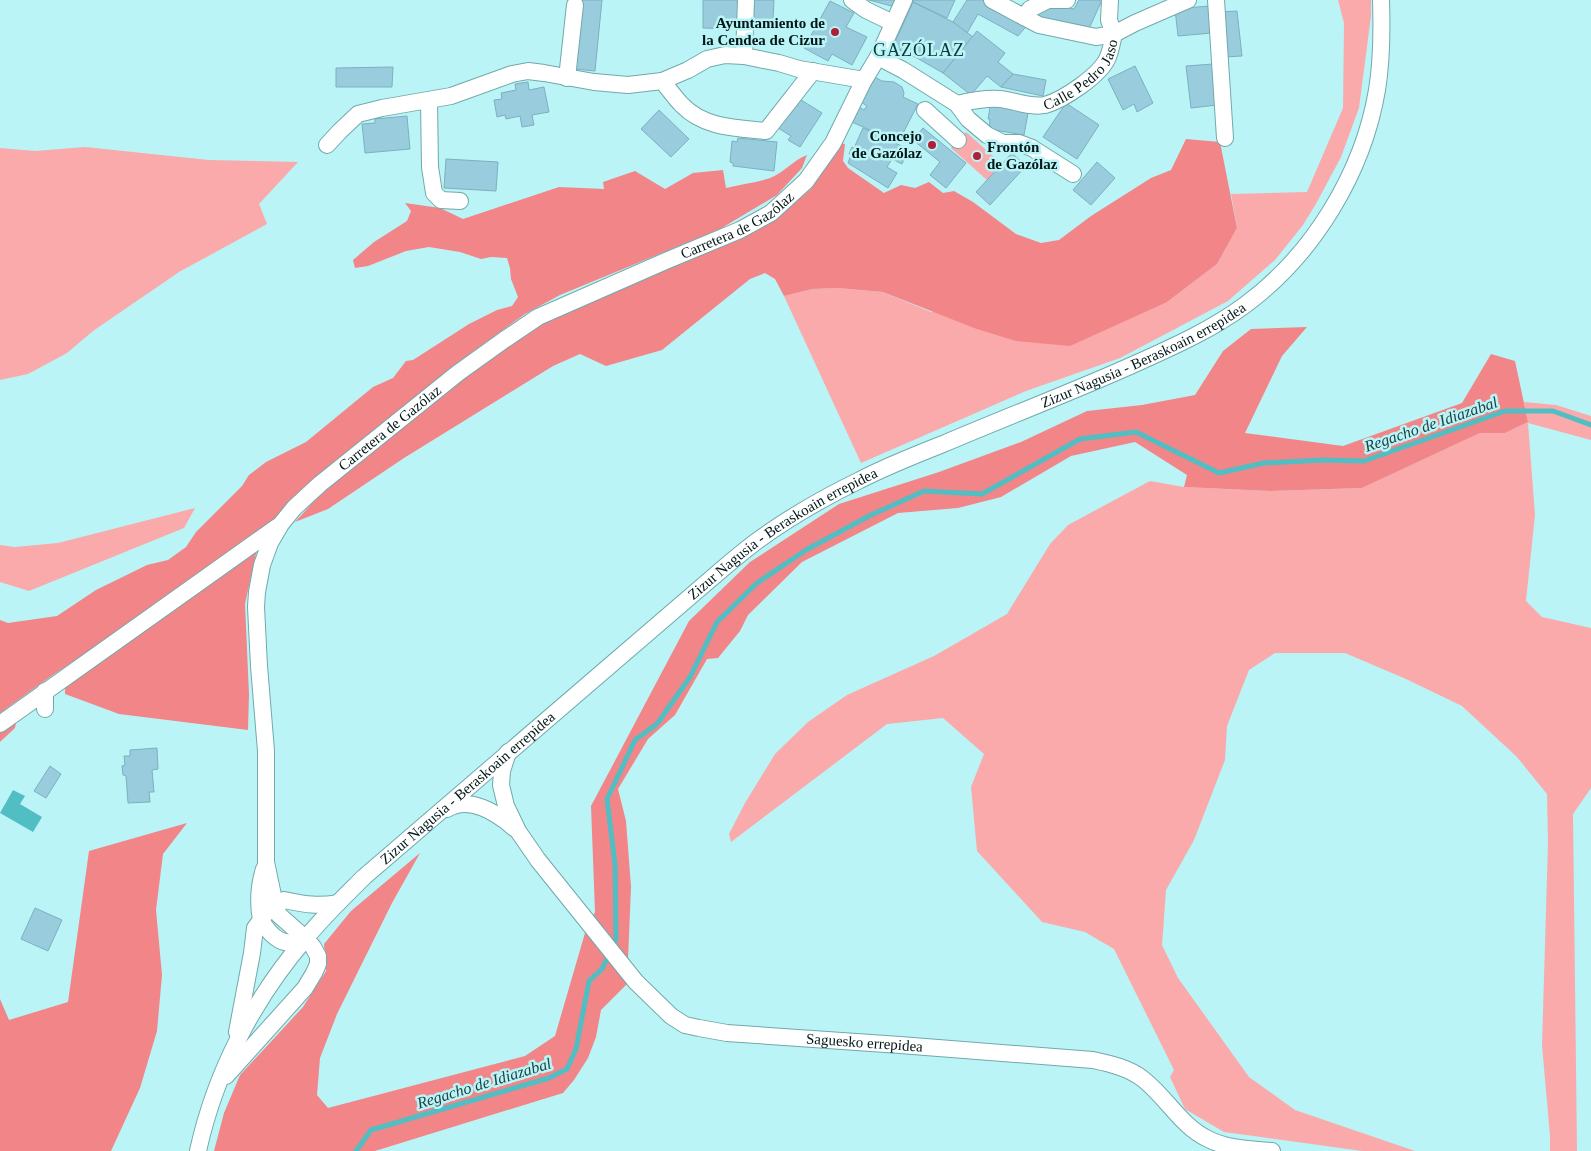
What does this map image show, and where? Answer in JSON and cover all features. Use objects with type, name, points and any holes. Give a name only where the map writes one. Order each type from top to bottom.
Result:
[{"type":"street","points":[[744,56],[746,0]]},
{"type":"street","points":[[852,0],[866,10],[893,23]]},
{"type":"street","name":"Carretera de Gazólaz","points":[[266,862],[266,751],[259,666],[256,592],[262,565],[270,543],[281,524],[294,508],[320,484],[458,373],[504,340],[547,313],[740,230],[771,214],[806,181],[833,143],[864,80],[878,57],[904,0]]},
{"type":"street","points":[[1024,17],[1030,10],[1048,0],[1067,0]]},
{"type":"street","points":[[1002,2],[1039,25],[1096,37],[1114,34],[1109,20],[1110,0]]},
{"type":"street","name":"Calle Pedro Jaso","points":[[957,104],[986,99],[999,99],[1034,105],[1050,103],[1078,89],[1097,72],[1108,58],[1114,34],[1188,0]]},
{"type":"street","points":[[1216,0],[1225,138]]},
{"type":"street","name":"Zizur Nagusia - Beraskoain errepidea","points":[[198,1151],[218,1084],[235,1046],[264,994],[305,938],[370,872],[758,540],[858,480],[1152,356],[1204,330],[1262,292],[1295,258],[1322,224],[1354,166],[1363,142],[1377,91],[1382,32],[1381,0]]},
{"type":"street","points":[[568,78],[575,5]]},
{"type":"street","points":[[326,145],[358,114],[451,96],[512,74],[528,72],[628,85],[662,81],[688,70],[707,59],[725,55],[744,56],[813,72],[864,80]]},
{"type":"street","points":[[878,57],[957,104],[968,119],[987,135],[1003,142],[1019,143],[1032,148],[1072,174]]},
{"type":"street","points":[[662,81],[682,106],[699,119],[721,127],[766,131],[813,72]]},
{"type":"street","points":[[936,91],[923,113],[958,140]]},
{"type":"street","points":[[429,100],[430,168],[434,193],[441,200],[460,201]]},
{"type":"street","points":[[0,724],[281,524]]},
{"type":"street","points":[[45,691],[45,710]]},
{"type":"street","points":[[508,752],[502,770],[501,785],[509,811],[518,831]]},
{"type":"street","points":[[477,780],[486,784],[509,811]]},
{"type":"street","points":[[435,816],[455,804],[486,808],[500,815],[518,831]]},
{"type":"street","name":"Saguesko errepidea","points":[[518,831],[538,860],[636,982],[671,1016],[685,1025],[727,1033],[1084,1060],[1115,1065],[1143,1079],[1161,1096],[1181,1120],[1208,1140],[1237,1149],[1272,1151]]},
{"type":"street","points":[[218,1084],[290,1007],[305,988],[318,964],[318,956],[313,947],[279,915],[275,905],[266,862]]},
{"type":"street","points":[[266,862],[262,877],[259,909],[262,920],[275,938],[289,943],[297,943],[305,938]]},
{"type":"street","points":[[235,1046],[255,928],[269,909],[284,900],[310,905],[338,903]]},
{"type":"shaded area","points":[[1338,0],[1371,0],[1371,16],[1359,108],[1341,157],[1317,202],[1303,225],[1275,260],[1228,301],[1120,358],[1026,391],[861,463],[784,296],[812,289],[838,288],[883,292],[931,312],[1167,302],[1217,264],[1237,228],[1231,194],[1307,192],[1343,108],[1344,23]]},
{"type":"shaded area","name":"Frontón de Gazólaz","points":[[966,132],[1002,164],[987,180],[951,148]]},
{"type":"shaded area","points":[[1186,139],[1220,142],[1237,228],[1217,264],[1167,302],[1070,346],[1016,341],[974,328],[883,292],[838,288],[812,289],[784,296],[775,279],[765,273],[750,279],[662,350],[606,366],[580,354],[553,366],[404,458],[328,509],[295,522],[316,499],[347,472],[465,378],[537,326],[778,216],[811,189],[839,143],[845,144],[843,161],[848,168],[884,193],[901,185],[915,188],[929,182],[943,193],[954,191],[973,202],[1016,234],[1041,243],[1059,240],[1091,216],[1151,178],[1171,170]]},
{"type":"shaded area","points":[[85,147],[209,160],[298,162],[259,204],[267,224],[179,272],[93,331],[67,353],[28,374],[0,380],[0,148],[35,151]]},
{"type":"shaded area","points":[[807,155],[802,168],[777,195],[720,229],[560,295],[525,314],[453,366],[317,477],[296,495],[267,527],[0,713],[0,620],[8,623],[57,616],[96,590],[147,565],[168,560],[186,547],[196,532],[242,486],[249,475],[266,462],[306,442],[373,387],[393,378],[406,361],[413,360],[469,324],[497,310],[512,306],[518,297],[511,279],[507,258],[491,257],[481,259],[460,252],[429,247],[406,251],[368,266],[355,268],[353,260],[374,242],[407,221],[411,211],[405,203],[440,208],[463,219],[559,187],[604,189],[603,182],[635,171],[665,189],[693,173],[723,170],[726,188],[770,178]]},
{"type":"shaded area","points":[[1307,327],[1282,356],[1245,433],[1343,446],[1462,403],[1491,354],[1515,361],[1528,422],[1505,433],[1480,433],[1362,488],[1270,491],[1184,487],[1187,475],[1135,442],[1071,456],[1001,497],[958,508],[898,513],[802,562],[748,615],[740,631],[718,658],[707,659],[675,715],[648,739],[618,789],[626,821],[631,887],[627,984],[601,1010],[596,1037],[588,1058],[563,1093],[375,1151],[214,1151],[224,1113],[240,1075],[303,1007],[326,971],[324,944],[351,911],[420,853],[392,903],[337,1014],[320,1058],[317,1095],[328,1108],[525,1056],[555,1036],[585,933],[595,912],[591,806],[689,621],[750,562],[839,504],[939,472],[1021,442],[1087,411],[1142,405],[1195,395],[1223,351],[1251,329]]},
{"type":"shaded area","points":[[1524,402],[1556,405],[1591,416],[1591,440],[1528,423],[1535,515],[1526,601],[1542,617],[1591,628],[1591,788],[1573,814],[1577,1151],[1550,1151],[1542,1045],[1548,843],[1547,794],[1517,757],[1462,706],[1345,653],[1275,653],[1249,670],[1227,726],[1225,760],[1194,840],[1166,890],[1162,945],[1178,978],[1249,1077],[1295,1110],[1415,1151],[1362,1151],[1224,1132],[1185,1109],[1170,1077],[1174,1070],[1114,949],[1085,932],[1042,922],[977,851],[971,787],[984,754],[943,718],[887,724],[731,842],[729,834],[745,803],[775,754],[808,722],[847,695],[934,656],[1007,614],[1050,544],[1068,525],[1150,481],[1184,487],[1270,491],[1362,488],[1480,433],[1505,433],[1528,422]]},
{"type":"shaded area","points":[[195,508],[184,528],[29,591],[0,582],[0,545],[15,547],[58,543]]},
{"type":"shaded area","points":[[257,549],[245,604],[249,694],[248,730],[119,714],[65,694],[65,684]]},
{"type":"shaded area","points":[[17,718],[15,728],[0,742],[0,731]]},
{"type":"shaded area","points":[[187,823],[163,854],[156,910],[162,975],[157,1031],[140,1088],[111,1151],[0,1151],[0,999],[9,1020],[68,1002],[89,851]]},
{"type":"water","points":[[13,790],[25,796],[20,804],[42,817],[33,832],[0,813]]},
{"type":"building","points":[[580,0],[602,0],[595,71],[575,69]]},
{"type":"building","points":[[703,0],[743,0],[743,29],[703,28]]},
{"type":"building","points":[[750,0],[774,0],[773,20],[750,19]]},
{"type":"building","points":[[869,0],[897,0],[895,7]]},
{"type":"building","points":[[914,0],[955,0],[947,18],[913,2]]},
{"type":"building","points":[[967,0],[985,0],[1029,23],[1018,36],[978,14],[967,33],[953,22]]},
{"type":"building","points":[[1079,0],[1102,0],[1088,31],[1036,18],[1047,3],[1074,9]]},
{"type":"building","name":"Ayuntamiento de la Cendea de Cizur","points":[[830,1],[854,13],[846,27],[867,37],[852,65],[832,54],[828,61],[804,48]]},
{"type":"building","points":[[913,2],[953,22],[973,37],[943,73],[893,47]]},
{"type":"building","points":[[1209,6],[1212,33],[1178,36],[1175,9]]},
{"type":"building","points":[[1237,11],[1242,56],[1225,57],[1220,12]]},
{"type":"building","points":[[977,31],[1005,53],[998,62],[1013,74],[1001,87],[987,76],[971,95],[943,73]]},
{"type":"building","points":[[1213,64],[1217,105],[1191,108],[1186,66]]},
{"type":"building","points":[[1135,66],[1153,103],[1137,112],[1134,104],[1123,110],[1108,79]]},
{"type":"building","points":[[393,67],[392,87],[336,87],[336,68]]},
{"type":"building","points":[[1013,74],[1046,80],[1043,96],[1001,87]]},
{"type":"building","points":[[873,76],[882,81],[894,82],[902,87],[903,97],[918,104],[898,143],[852,122],[859,107],[864,110],[867,106],[861,102],[868,91],[865,89]]},
{"type":"building","points":[[528,82],[529,90],[544,87],[549,112],[532,115],[534,125],[522,127],[520,116],[506,119],[505,115],[497,117],[494,100],[502,99],[501,93],[516,90],[515,84]]},
{"type":"building","points":[[798,98],[822,113],[800,147],[788,140],[791,136],[778,128]]},
{"type":"building","points":[[991,102],[1029,108],[1024,135],[989,129],[990,119],[988,119]]},
{"type":"building","points":[[1066,103],[1099,125],[1077,159],[1043,137]]},
{"type":"building","points":[[659,110],[689,139],[671,157],[641,129]]},
{"type":"building","points":[[407,116],[410,149],[365,153],[362,124],[375,123],[375,119]]},
{"type":"building","points":[[863,128],[908,149],[902,164],[892,159],[887,167],[897,173],[888,188],[848,163],[852,147],[854,148]]},
{"type":"building","points":[[923,128],[966,163],[946,188],[930,175],[940,162],[913,140]]},
{"type":"building","points":[[738,138],[777,142],[774,171],[733,166],[733,163],[730,162],[732,141],[737,142]]},
{"type":"building","points":[[1012,153],[1026,166],[990,205],[976,192]]},
{"type":"building","points":[[446,159],[498,162],[496,191],[444,188]]},
{"type":"building","points":[[1097,162],[1115,178],[1091,205],[1073,190]]},
{"type":"building","points":[[157,748],[158,769],[152,770],[154,792],[149,792],[150,802],[128,803],[126,776],[123,775],[122,766],[125,765],[124,756],[130,756],[130,750]]},
{"type":"building","points":[[50,766],[61,774],[46,798],[34,791]]},
{"type":"building","points":[[35,908],[62,920],[48,951],[21,939]]},
{"type":"waterway","name":"Regacho de Idiazabal","points":[[356,1151],[371,1130],[549,1078],[567,1069],[576,1049],[589,981],[602,969],[616,939],[615,865],[607,799],[635,740],[657,724],[690,677],[717,622],[757,583],[806,550],[869,516],[924,491],[982,494],[1080,439],[1136,432],[1219,473],[1264,463],[1322,460],[1364,461],[1505,411],[1553,411],[1591,425]]},
{"type":"place","name":"Ayuntamiento de la Cendea de Cizur","points":[[835,32]]},
{"type":"place","name":"Concejo de Gazólaz","points":[[932,145]]},
{"type":"place","name":"Frontón de Gazólaz","points":[[977,156]]},
{"type":"district","name":"GAZÓLAZ","points":[[919,50]]}]
